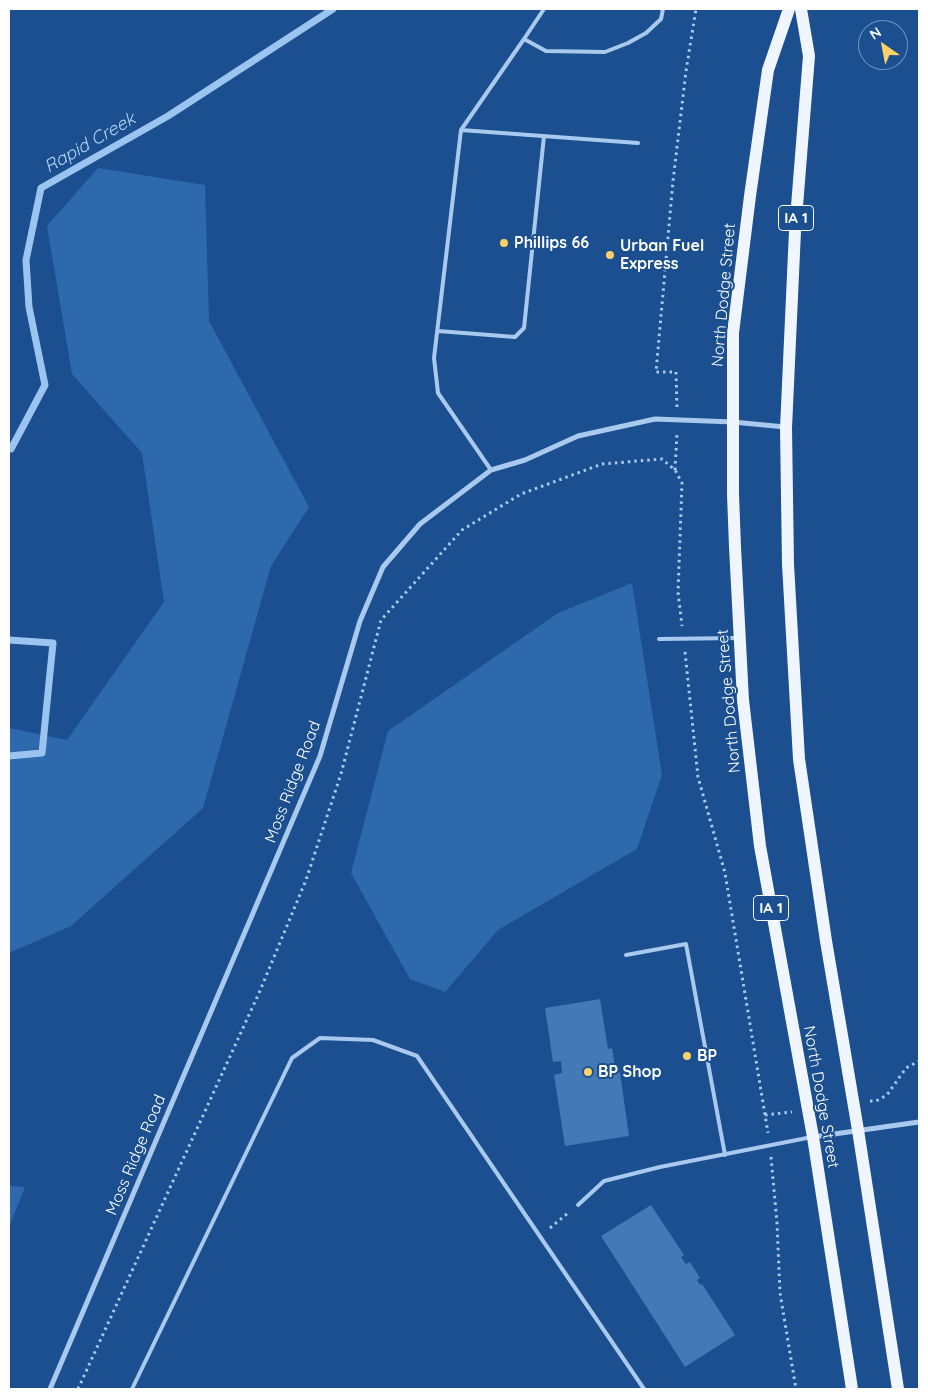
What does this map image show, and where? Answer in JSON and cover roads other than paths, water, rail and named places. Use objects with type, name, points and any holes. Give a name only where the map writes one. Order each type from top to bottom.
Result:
[{"type":"main road","name":"North Dodge Street","points":[[789,9],[768,70],[750,196],[734,333],[732,494],[743,700],[760,846],[813,1137],[852,1389]]},
{"type":"main road","name":"North Dodge Street","points":[[801,9],[809,56],[795,232],[786,428],[788,564],[799,759],[826,941],[858,1130],[898,1389]]},
{"type":"street","name":"Moss Ridge Road","points":[[50,1389],[320,756],[360,621],[383,566],[420,524],[491,470],[525,460],[578,436],[655,419],[733,422],[786,428]]},
{"type":"street","points":[[813,1137],[919,1122]]},
{"type":"lane","points":[[491,470],[438,393],[434,358],[461,130],[544,9]]},
{"type":"lane","points":[[524,39],[546,51],[605,52],[628,43],[646,33],[661,19],[663,9]]},
{"type":"lane","points":[[461,130],[638,142]]},
{"type":"lane","points":[[438,331],[515,337],[524,328],[544,136]]},
{"type":"lane","points":[[659,639],[740,638]]},
{"type":"lane","points":[[626,955],[686,944],[725,1155]]},
{"type":"lane","points":[[132,1389],[292,1058],[320,1038],[373,1040],[417,1056],[644,1389]]},
{"type":"lane","points":[[578,1205],[604,1181],[660,1167],[813,1137]]},
{"type":"waterway","name":"Rapid Creek","points":[[9,449],[11,449],[45,385],[29,307],[26,260],[41,188],[168,116],[333,9]]},
{"type":"waterway","name":"Rapid Creek","points":[[9,640],[53,643],[42,753],[9,756]]},
{"type":"place","name":"Phillips 66","points":[[504,243]]},
{"type":"place","name":"Urban Fuel Express","points":[[610,255]]},
{"type":"place","name":"BP","points":[[687,1056]]},
{"type":"place","name":"BP Shop","points":[[588,1072]]}]
